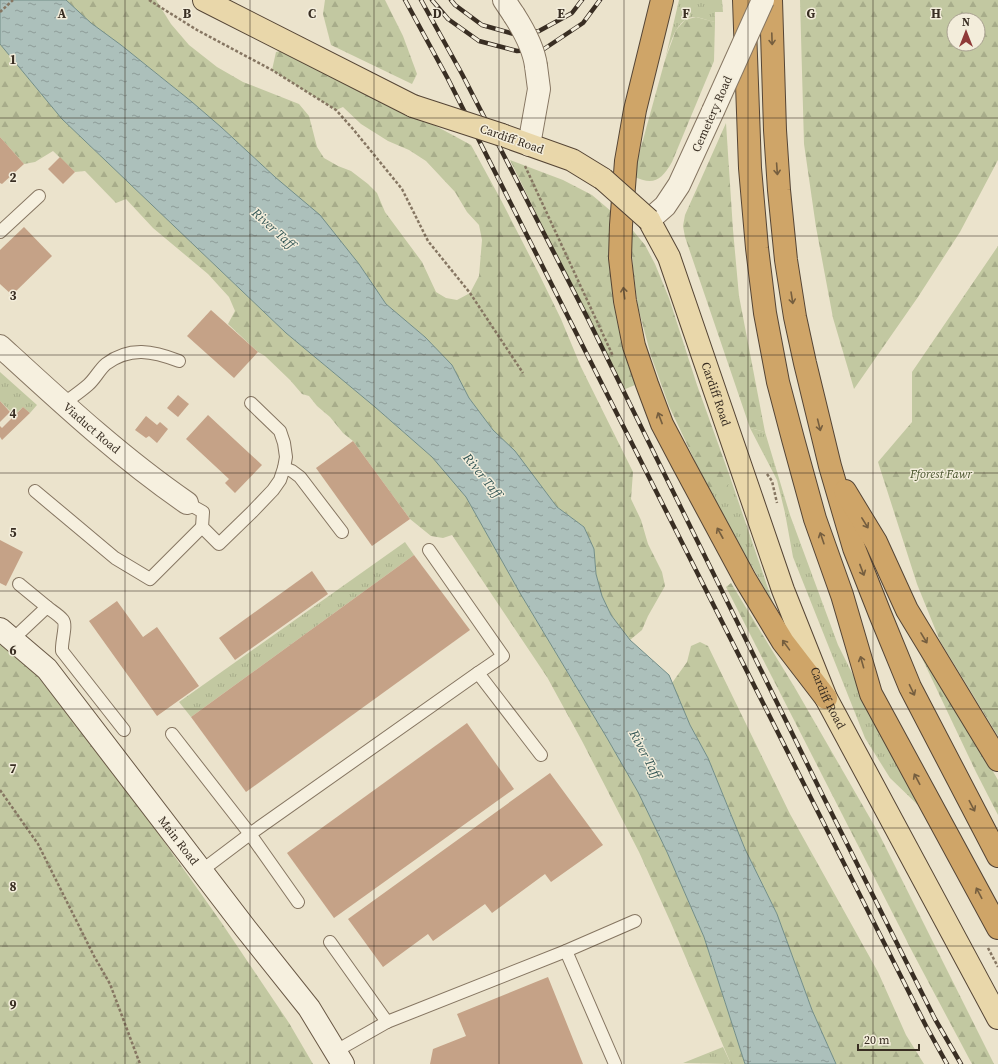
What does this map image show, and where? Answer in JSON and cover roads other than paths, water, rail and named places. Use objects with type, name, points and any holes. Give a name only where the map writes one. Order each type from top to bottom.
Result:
[{"type":"highway","points":[[662,0],[635,110],[626,162],[620,258],[625,301],[634,346],[662,424],[734,559],[783,642],[826,698]]},
{"type":"highway","points":[[744,0],[750,168],[757,248],[766,321],[778,382],[793,439],[815,519],[842,595],[872,694],[998,928]]},
{"type":"highway","points":[[771,0],[775,130],[786,260],[805,363],[830,466],[854,548],[910,688],[998,856]]},
{"type":"highway","points":[[830,466],[876,542],[907,610],[998,760]]},
{"type":"main road","name":"Cardiff Road","points":[[204,0],[413,106],[529,144],[572,160],[603,180],[649,220],[669,257],[783,590],[826,698],[998,1018]]},
{"type":"street","name":"Cemetery Road","points":[[649,220],[665,206],[679,185],[763,0]]},
{"type":"street","points":[[509,8],[520,25],[535,60],[536,66],[539,89],[529,144]]},
{"type":"street","name":"Viaduct Road","points":[[0,346],[63,404],[157,482],[188,503]]},
{"type":"street","name":"Main Road","points":[[6,634],[47,670],[246,929],[309,1008],[339,1058]]},
{"type":"lane","points":[[0,232],[39,196]]},
{"type":"lane","points":[[63,404],[88,385],[106,365],[123,355],[142,351],[160,354],[179,361]]},
{"type":"lane","points":[[202,527],[219,544],[273,490],[280,480],[286,457],[280,431],[251,403]]},
{"type":"lane","points":[[284,468],[292,470],[300,477],[342,532]]},
{"type":"lane","points":[[35,490],[115,558],[150,579],[202,527],[203,512],[188,503]]},
{"type":"lane","points":[[201,870],[503,656],[429,550]]},
{"type":"lane","points":[[19,584],[63,620],[65,625],[61,644],[62,652],[124,730]]},
{"type":"lane","points":[[6,634],[47,607]]},
{"type":"lane","points":[[478,673],[541,755]]},
{"type":"lane","points":[[172,734],[250,834],[298,902]]},
{"type":"lane","points":[[339,1058],[386,1022],[635,922]]},
{"type":"lane","points":[[330,942],[386,1022]]},
{"type":"lane","points":[[566,951],[614,1064]]},
{"type":"water","name":"River Taff","points":[[0,0],[66,0],[91,23],[192,102],[275,177],[320,215],[359,264],[386,304],[425,337],[452,365],[469,398],[493,430],[515,451],[557,507],[584,527],[594,549],[596,574],[602,596],[611,615],[630,640],[669,675],[690,725],[708,758],[745,849],[777,914],[812,1010],[836,1064],[745,1064],[704,937],[667,852],[638,792],[520,593],[466,497],[432,457],[375,407],[286,333],[62,119],[0,44]]},
{"type":"railway","points":[[405,0],[448,79],[926,1026],[947,1064]]},
{"type":"railway","points":[[421,0],[462,74],[588,319],[823,796],[935,1019],[961,1064]]},
{"type":"railway","points":[[432,0],[448,19],[479,41],[517,51],[544,49],[583,23],[600,0]]},
{"type":"railway","points":[[451,0],[455,5],[482,25],[514,34],[539,31],[572,13],[582,0]]},
{"type":"park label","name":"Fforest Fawr","points":[[941,474]]}]
